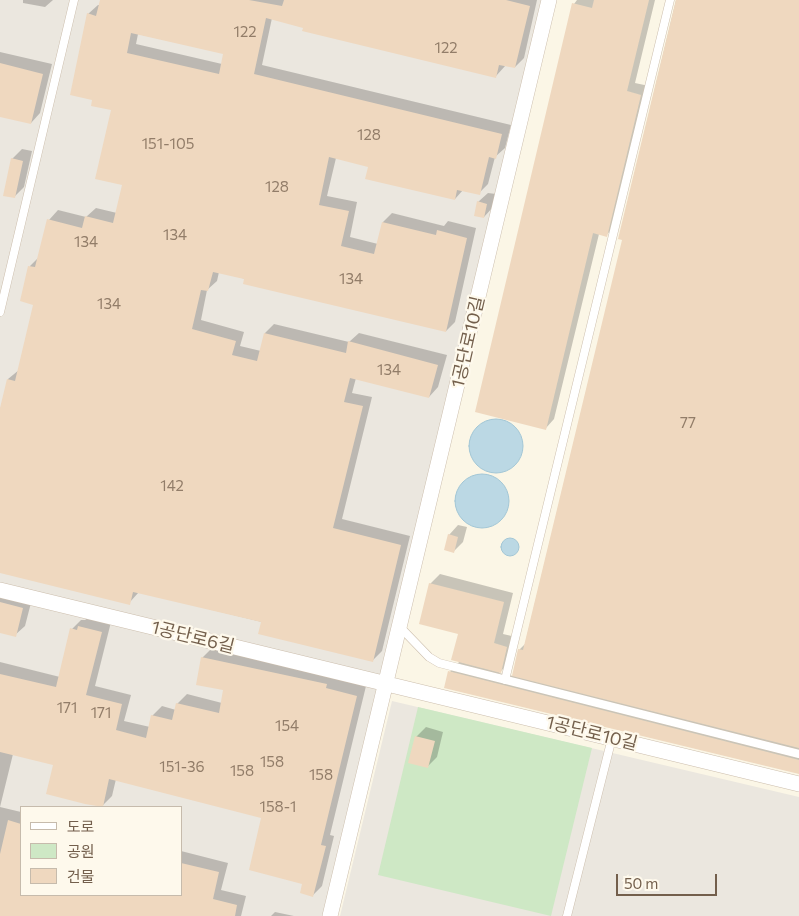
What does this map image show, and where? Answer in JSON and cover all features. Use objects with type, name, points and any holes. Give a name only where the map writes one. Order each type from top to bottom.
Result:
[{"type":"street","name":"1공단로10길","points":[[330,916],[548,0]]},
{"type":"street","name":"1공단로6길","points":[[0,590],[385,683]]},
{"type":"street","name":"1공단로10길","points":[[385,683],[799,784]]},
{"type":"lane","points":[[0,312],[74,0]]},
{"type":"lane","points":[[505,680],[670,0]]},
{"type":"lane","points":[[400,627],[429,658],[439,663],[799,754]]},
{"type":"lane","points":[[567,916],[612,738]]},
{"type":"shaded area","points":[[0,0],[549,0],[330,916],[0,916]]},
{"type":"shaded area","points":[[392,701],[799,797],[799,916],[340,916]]},
{"type":"green space","points":[[418,707],[592,748],[551,916],[378,875]]},
{"type":"water","points":[[491,419],[501,419],[511,423],[519,431],[523,446],[519,461],[511,469],[501,473],[491,473],[481,469],[473,461],[469,451],[469,441],[473,431],[481,423]]},
{"type":"water","points":[[477,474],[487,474],[497,478],[505,486],[509,501],[505,516],[497,524],[487,528],[477,528],[467,524],[459,516],[455,506],[455,496],[459,486],[467,478]]},
{"type":"water","points":[[510,538],[516,541],[519,547],[516,553],[510,556],[504,553],[501,547],[504,541]]},
{"type":"building","points":[[100,0],[249,0],[282,6],[284,0],[506,0],[530,6],[515,68],[499,65],[496,78],[302,31],[303,28],[266,18],[254,74],[502,134],[496,159],[489,157],[480,195],[457,190],[455,200],[365,179],[368,167],[329,157],[319,205],[349,211],[341,246],[374,254],[382,222],[436,235],[437,230],[467,238],[446,332],[243,284],[244,279],[213,272],[208,291],[201,290],[192,329],[236,341],[232,355],[257,361],[264,333],[346,353],[348,341],[438,365],[429,398],[350,378],[344,402],[363,406],[333,528],[401,545],[373,662],[258,634],[261,622],[133,592],[130,605],[0,573],[0,408],[7,379],[15,381],[33,305],[20,301],[28,266],[35,267],[47,219],[82,228],[85,216],[113,223],[122,185],[95,179],[111,110],[91,106],[92,100],[70,95],[87,13],[96,16]],"holes":[[[131,33],[223,54],[219,74],[127,53]]]},
{"type":"building","points":[[594,0],[649,0],[627,91],[641,95],[607,237],[593,233],[546,430],[475,412],[572,3],[592,8]]},
{"type":"building","points":[[676,0],[799,0],[799,748],[512,676],[518,649],[523,650],[622,240],[618,239]]},
{"type":"building","points":[[0,63],[43,74],[31,124],[0,117]]},
{"type":"building","points":[[11,158],[23,161],[15,198],[3,196]]},
{"type":"building","points":[[477,201],[487,204],[484,218],[474,216]]},
{"type":"building","points":[[448,534],[458,537],[454,553],[444,550]]},
{"type":"building","points":[[429,583],[504,602],[494,643],[507,647],[501,673],[451,660],[458,634],[419,624]]},
{"type":"building","points":[[0,602],[23,608],[16,637],[0,633]]},
{"type":"building","points":[[78,626],[102,632],[86,695],[122,704],[116,730],[146,738],[151,715],[172,720],[176,703],[219,713],[223,690],[196,685],[201,657],[327,684],[326,688],[357,696],[321,845],[326,846],[313,897],[300,893],[302,884],[249,870],[261,818],[109,779],[103,806],[85,804],[46,794],[53,765],[0,752],[0,674],[56,687],[70,628],[77,630]]},
{"type":"building","points":[[448,671],[799,760],[799,774],[444,688]]},
{"type":"building","points":[[415,736],[435,741],[428,768],[408,763]]},
{"type":"building","points":[[8,820],[20,824],[20,896],[182,896],[182,863],[219,872],[213,899],[237,905],[235,916],[0,916],[0,854]]}]
